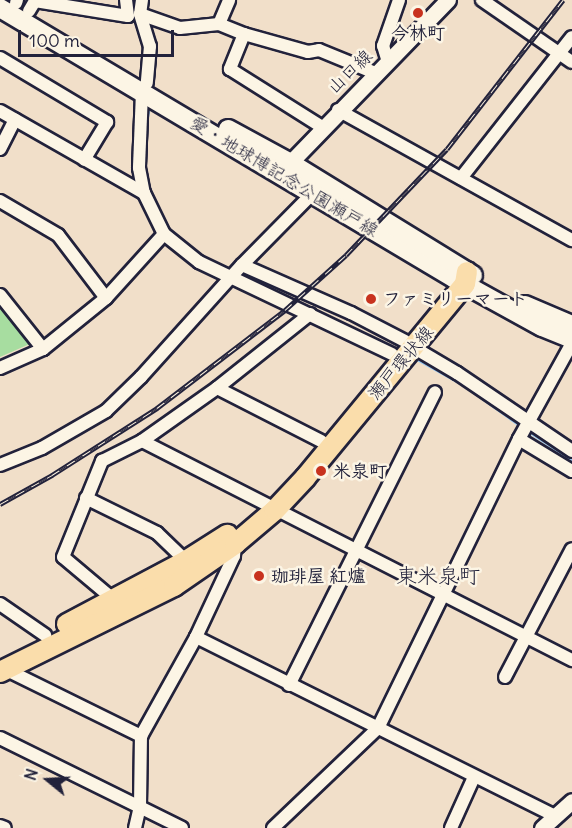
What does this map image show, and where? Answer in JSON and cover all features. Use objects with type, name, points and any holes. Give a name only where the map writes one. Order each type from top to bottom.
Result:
[{"type":"main road","name":"愛・地球博記念公園瀬戸線","points":[[14,4],[145,87],[285,168],[542,327],[572,341]]},
{"type":"main road","name":"愛・地球博記念公園瀬戸線","points":[[14,4],[145,87]]},
{"type":"main road","name":"愛・地球博記念公園瀬戸線","points":[[285,168],[313,193],[463,278],[572,325]]},
{"type":"main road","name":"瀬戸環状線","points":[[2,666],[174,586],[235,544],[463,278]]},
{"type":"main road","name":"瀬戸環状線","points":[[2,666],[45,635],[186,561],[269,507],[305,478],[404,348]]},
{"type":"street","points":[[14,4],[35,1],[128,16],[126,0]]},
{"type":"street","points":[[142,0],[140,14],[150,46],[139,168],[144,193],[164,234],[199,262],[231,278],[310,314],[404,348],[457,373],[572,451]]},
{"type":"street","points":[[219,24],[229,0]]},
{"type":"street","points":[[388,62],[383,46],[399,0]]},
{"type":"street","name":"山口線","points":[[285,168],[322,127],[448,0]]},
{"type":"street","points":[[482,0],[572,62]]},
{"type":"street","points":[[140,14],[180,28],[219,24],[244,34],[308,52],[319,50],[375,73]]},
{"type":"street","points":[[244,34],[230,69],[322,127]]},
{"type":"street","points":[[461,178],[572,37]]},
{"type":"street","points":[[0,58],[108,122],[84,160]]},
{"type":"street","points":[[339,110],[572,240]]},
{"type":"street","points":[[0,111],[144,193]]},
{"type":"street","points":[[0,149],[15,120]]},
{"type":"street","points":[[0,465],[42,448],[106,411],[141,377],[242,265],[313,193]]},
{"type":"street","points":[[0,201],[58,235],[106,298]]},
{"type":"street","points":[[0,368],[43,349],[106,298],[164,234]]},
{"type":"street","points":[[242,265],[351,313],[404,348]]},
{"type":"street","points":[[0,295],[43,349]]},
{"type":"street","points":[[113,599],[63,557],[102,461],[142,441],[217,388],[310,314]]},
{"type":"street","points":[[273,828],[378,728],[445,595],[519,439],[530,424],[572,341]]},
{"type":"street","points":[[217,388],[321,441]]},
{"type":"street","points":[[289,685],[435,392]]},
{"type":"street","points":[[519,439],[572,471]]},
{"type":"street","points":[[142,441],[572,660]]},
{"type":"street","points":[[86,498],[157,533],[186,561]]},
{"type":"street","points":[[135,828],[140,806],[141,736],[196,637],[234,556],[235,544]]},
{"type":"street","points":[[505,677],[572,549]]},
{"type":"street","points":[[0,604],[45,635]]},
{"type":"street","points":[[196,637],[555,816]]},
{"type":"street","points":[[2,666],[141,736]]},
{"type":"street","points":[[0,738],[182,828]]},
{"type":"street","points":[[450,828],[474,777]]},
{"type":"street","points":[[542,828],[572,801]]},
{"type":"street","points":[[0,825],[5,828]]},
{"type":"green space","points":[[0,302],[32,343],[0,357]]},
{"type":"waterway","points":[[146,123],[149,106]]},
{"type":"waterway","points":[[301,304],[401,351]]},
{"type":"waterway","points":[[415,358],[465,386],[522,427]]},
{"type":"waterway","points":[[528,431],[572,460]]},
{"type":"railway","points":[[0,504],[52,475],[157,408],[285,310],[346,255],[447,149],[563,0]]},
{"type":"place","name":"今林町","points":[[418,13]]},
{"type":"place","name":"ファミリーマート","points":[[371,299]]},
{"type":"place","name":"米泉町","points":[[321,471]]},
{"type":"place","name":"珈琲屋 紅爐","points":[[259,576]]},
{"type":"district","name":"東米泉町","points":[[438,576]]}]
